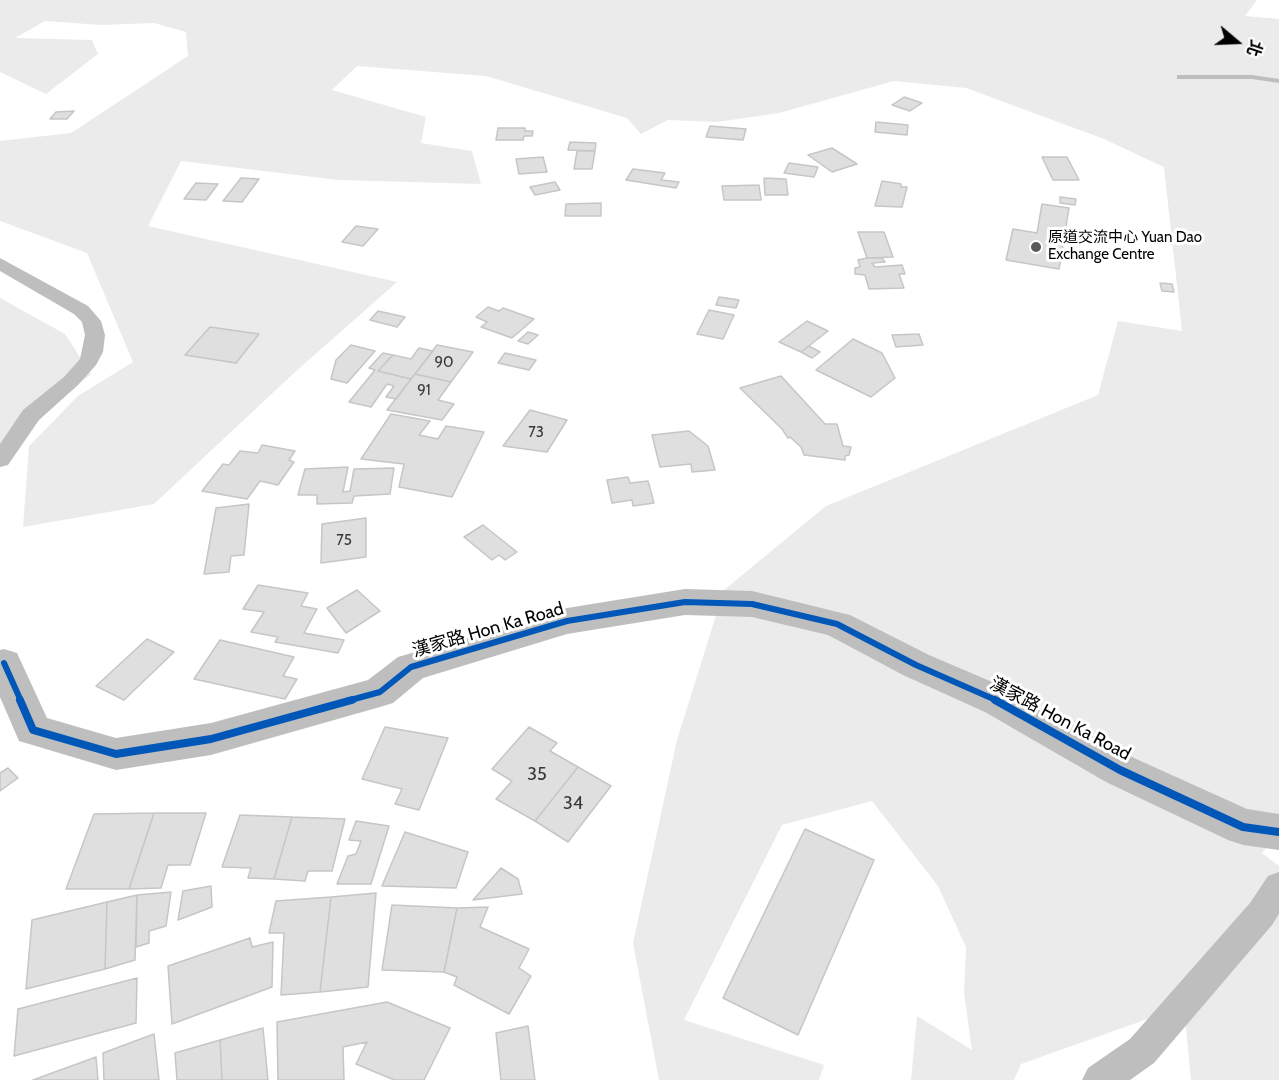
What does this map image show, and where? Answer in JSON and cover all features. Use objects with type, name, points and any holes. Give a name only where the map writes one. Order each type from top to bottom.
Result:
[{"type":"street","name":"漢家路 Hon Ka Road","points":[[2,659],[33,730],[116,754],[211,739],[380,692],[411,668],[567,621],[686,602],[752,604],[837,624],[916,665],[998,701],[1141,779],[1243,827],[1279,832]]},
{"type":"lane","points":[[0,263],[81,310],[91,321],[95,335],[93,352],[85,366],[31,415],[0,460]]},
{"type":"lane","points":[[1101,1080],[1142,1051],[1261,914],[1279,886]]},
{"type":"shaded area","points":[[0,0],[1257,0],[1245,16],[1279,19],[1279,833],[1262,853],[1279,866],[1279,1080],[1191,1080],[1184,1006],[1021,1064],[1014,1080],[911,1080],[917,1016],[972,1050],[964,993],[966,947],[938,886],[872,801],[782,825],[684,1020],[824,1065],[819,1080],[659,1080],[633,943],[677,740],[724,590],[826,506],[1098,395],[1118,321],[1182,331],[1164,167],[1104,139],[966,88],[894,81],[779,113],[717,122],[668,120],[641,134],[627,118],[486,76],[357,66],[332,90],[426,117],[421,143],[472,151],[481,184],[338,180],[181,161],[148,226],[397,282],[294,373],[154,504],[23,527],[29,446],[78,396],[133,362],[87,253],[0,221],[0,141],[71,133],[188,56],[186,32],[154,23],[101,25],[45,21],[15,38],[92,40],[98,54],[46,94],[0,72]]},
{"type":"shaded area","points":[[0,298],[65,334],[91,374],[0,447]]},
{"type":"building","points":[[904,97],[922,103],[910,111],[892,105]]},
{"type":"building","points":[[74,111],[67,119],[50,119],[56,112]]},
{"type":"building","points":[[876,122],[908,125],[907,135],[875,132]]},
{"type":"building","points":[[710,126],[746,129],[743,140],[706,137]]},
{"type":"building","points":[[498,128],[525,128],[525,131],[533,131],[532,136],[524,136],[523,140],[496,140]]},
{"type":"building","points":[[570,142],[596,143],[595,151],[568,150]]},
{"type":"building","points":[[832,148],[857,164],[832,172],[808,155]]},
{"type":"building","points":[[577,151],[595,151],[592,169],[574,169]]},
{"type":"building","points":[[543,157],[547,172],[519,174],[516,159]]},
{"type":"building","points":[[1042,157],[1067,157],[1079,180],[1053,180]]},
{"type":"building","points":[[789,163],[818,167],[814,177],[784,173]]},
{"type":"building","points":[[633,169],[665,173],[661,180],[679,182],[676,188],[626,180]]},
{"type":"building","points":[[241,178],[259,179],[242,202],[223,201]]},
{"type":"building","points":[[764,178],[786,179],[788,195],[765,195]]},
{"type":"building","points":[[882,181],[907,187],[902,207],[875,206]]},
{"type":"building","points":[[555,182],[560,190],[535,195],[530,187]]},
{"type":"building","points":[[196,183],[218,184],[206,200],[184,199]]},
{"type":"building","points":[[759,185],[761,200],[724,200],[722,186]]},
{"type":"building","points":[[1060,197],[1076,199],[1075,205],[1060,203]]},
{"type":"building","points":[[601,203],[601,216],[565,216],[566,204]]},
{"type":"building","name":"原道交流中心 Yuan Dao Exchange Centre","points":[[1042,204],[1069,208],[1059,269],[1006,260],[1013,229],[1037,233]]},
{"type":"building","points":[[356,226],[378,229],[363,246],[342,242]]},
{"type":"building","points":[[858,232],[884,232],[893,257],[867,258]]},
{"type":"building","points":[[882,258],[885,262],[872,263],[875,267],[902,265],[905,274],[899,274],[904,288],[869,289],[865,275],[855,274],[855,268],[860,267],[858,260]]},
{"type":"building","points":[[1160,283],[1172,284],[1174,292],[1162,291]]},
{"type":"building","points":[[719,297],[739,300],[736,308],[716,305]]},
{"type":"building","points":[[488,307],[499,311],[503,308],[534,319],[512,338],[481,327],[487,322],[476,317]]},
{"type":"building","points":[[709,310],[734,315],[723,339],[697,334]]},
{"type":"building","points":[[378,311],[405,317],[397,327],[370,320]]},
{"type":"building","points":[[807,321],[828,331],[801,352],[779,342]]},
{"type":"building","points":[[210,327],[259,334],[236,363],[185,355]]},
{"type":"building","points":[[528,332],[538,335],[528,344],[518,341]]},
{"type":"building","points":[[919,334],[923,345],[896,347],[892,335]]},
{"type":"building","points":[[853,339],[882,353],[895,378],[871,397],[816,370]]},
{"type":"building","points":[[351,345],[375,351],[347,383],[331,379],[336,360]]},
{"type":"building","points":[[437,345],[473,352],[451,382],[415,374]]},
{"type":"building","points":[[809,346],[820,352],[812,358],[801,352]]},
{"type":"building","points":[[419,348],[433,351],[411,379],[378,371],[393,355],[411,359]]},
{"type":"building","points":[[383,353],[393,355],[378,371],[411,379],[396,399],[386,397],[394,386],[387,384],[371,407],[349,402],[375,370],[369,368]]},
{"type":"building","points":[[505,353],[536,360],[529,370],[498,363]]},
{"type":"building","points":[[415,374],[451,382],[438,400],[454,404],[442,420],[387,410]]},
{"type":"building","points":[[781,376],[825,424],[837,424],[843,446],[851,447],[845,460],[804,455],[801,447],[790,437],[788,438],[782,429],[740,388]]},
{"type":"building","points":[[530,410],[567,420],[547,452],[503,446]]},
{"type":"building","points":[[391,414],[430,421],[419,435],[438,439],[446,426],[484,432],[452,497],[399,487],[404,464],[361,459]]},
{"type":"building","points":[[689,431],[708,446],[715,470],[692,472],[691,464],[660,467],[652,435]]},
{"type":"building","points":[[262,445],[295,451],[289,460],[294,462],[278,485],[260,481],[247,499],[202,491],[223,464],[229,465],[240,451],[258,453]]},
{"type":"building","points":[[348,467],[343,492],[350,491],[354,469],[394,468],[390,494],[354,496],[352,503],[317,504],[317,495],[298,495],[305,469]]},
{"type":"building","points":[[628,477],[630,483],[648,481],[654,503],[633,506],[632,500],[612,503],[607,480]]},
{"type":"building","points":[[249,504],[244,555],[231,556],[229,572],[204,574],[216,508]]},
{"type":"building","points":[[366,518],[366,557],[321,563],[322,524]]},
{"type":"building","points":[[483,525],[517,552],[505,560],[499,555],[492,560],[464,537]]},
{"type":"building","points":[[258,585],[308,593],[301,606],[317,609],[304,633],[344,640],[338,653],[275,642],[278,637],[251,632],[264,612],[243,609]]},
{"type":"building","points":[[357,590],[380,611],[346,633],[327,608]]},
{"type":"building","points":[[147,639],[174,652],[124,700],[96,686]]},
{"type":"building","points":[[220,640],[294,657],[283,676],[297,679],[285,699],[194,679]]},
{"type":"building","points":[[385,727],[448,738],[419,810],[395,804],[402,789],[362,779]]},
{"type":"building","points":[[529,727],[557,743],[550,751],[578,767],[535,821],[496,799],[512,781],[492,769]]},
{"type":"building","points":[[578,767],[611,786],[568,842],[535,821]]},
{"type":"building","points":[[8,768],[18,778],[0,791],[0,773]]},
{"type":"building","points":[[154,813],[129,889],[66,889],[94,814]]},
{"type":"building","points":[[154,813],[206,813],[190,865],[168,865],[161,888],[129,889]]},
{"type":"building","points":[[240,815],[292,817],[274,879],[248,878],[251,868],[222,867]]},
{"type":"building","points":[[292,817],[345,819],[332,871],[308,871],[305,881],[274,879]]},
{"type":"building","points":[[356,821],[389,826],[371,884],[337,884],[348,856],[356,854],[361,841],[349,840]]},
{"type":"building","points":[[805,829],[874,860],[798,1035],[723,998]]},
{"type":"building","points":[[405,832],[468,852],[456,888],[382,886]]},
{"type":"building","points":[[501,868],[518,879],[522,894],[473,900]]},
{"type":"building","points":[[211,886],[212,907],[178,920],[183,891]]},
{"type":"building","points":[[171,892],[166,926],[149,931],[149,943],[136,947],[137,895]]},
{"type":"building","points":[[376,893],[368,987],[320,992],[331,897]]},
{"type":"building","points":[[137,895],[135,960],[105,969],[107,902]]},
{"type":"building","points":[[331,897],[320,992],[281,995],[284,933],[269,933],[276,901]]},
{"type":"building","points":[[107,902],[105,969],[26,989],[32,920]]},
{"type":"building","points":[[392,905],[457,908],[444,972],[382,970]]},
{"type":"building","points":[[488,907],[480,927],[529,949],[519,968],[531,976],[509,1014],[454,985],[457,977],[444,972],[457,908]]},
{"type":"building","points":[[250,938],[252,947],[273,942],[272,987],[172,1024],[168,966]]},
{"type":"building","points":[[137,978],[136,1023],[14,1056],[18,1009]]},
{"type":"building","points":[[387,1002],[450,1028],[424,1080],[394,1080],[356,1064],[367,1042],[343,1047],[344,1080],[278,1080],[277,1022]]},
{"type":"building","points":[[528,1026],[535,1080],[501,1080],[496,1033]]},
{"type":"building","points":[[263,1028],[268,1080],[222,1080],[220,1040]]},
{"type":"building","points":[[154,1034],[159,1080],[104,1080],[103,1053]]},
{"type":"building","points":[[220,1040],[222,1080],[177,1080],[175,1053]]},
{"type":"building","points":[[96,1057],[98,1080],[33,1080]]},
{"type":"waterway","points":[[1180,77],[1252,77],[1279,81]]},
{"type":"cycle path","points":[[4,663],[33,730],[116,754],[211,739],[380,692],[411,667],[567,621],[685,602],[752,604],[837,624],[916,665],[998,701],[1120,770],[1243,827],[1279,832]]},
{"type":"place","name":"原道交流中心 Yuan Dao Exchange Centre","points":[[1036,247]]}]
